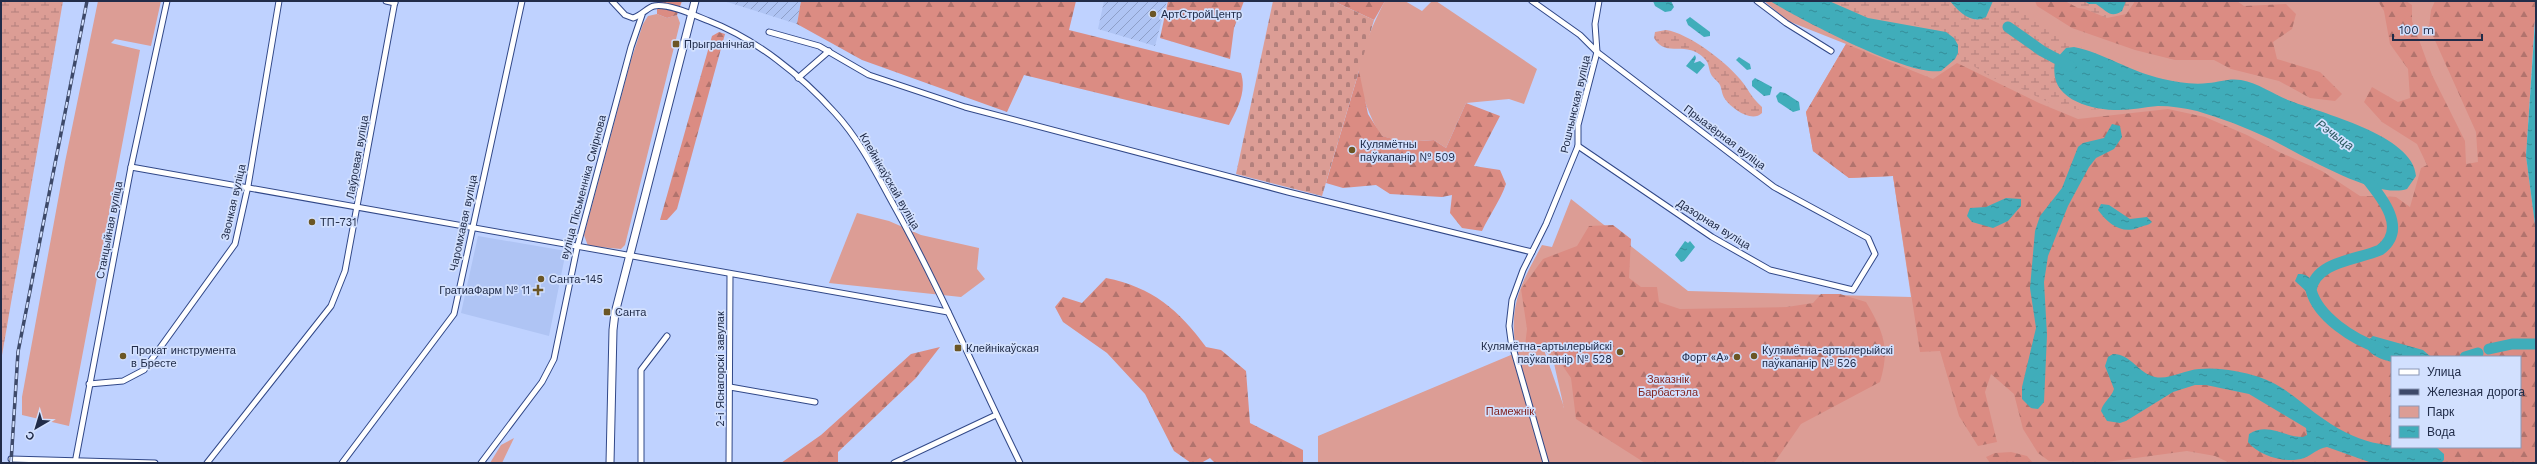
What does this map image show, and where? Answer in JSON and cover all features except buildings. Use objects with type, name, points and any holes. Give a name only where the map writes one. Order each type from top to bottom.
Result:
[{"type":"main road","points":[[610,463],[613,330],[695,1]]},
{"type":"street","name":"Станцыйная вуліца","points":[[75,462],[131,167],[167,1]]},
{"type":"street","name":"Звонкая вуліца","points":[[89,384],[123,381],[144,370],[236,244],[248,186],[279,1]]},
{"type":"street","points":[[386,1],[395,2]]},
{"type":"street","name":"Чаромхавая вуліца","points":[[342,463],[454,314],[522,1]]},
{"type":"street","points":[[612,1],[625,14],[633,18],[642,15]]},
{"type":"street","name":"Прыазёрная вуліца","points":[[1532,1],[1580,35],[1597,52],[1774,187],[1868,238],[1875,254],[1853,290]]},
{"type":"street","name":"Рошчынская вуліца","points":[[1546,463],[1533,424],[1509,326],[1512,300],[1532,252],[1546,224],[1578,146],[1578,125],[1597,52],[1595,24],[1599,1]]},
{"type":"street","points":[[1756,1],[1786,23],[1831,51]]},
{"type":"street","name":"Лаўровая вуліца","points":[[207,463],[331,306],[345,271],[395,2]]},
{"type":"street","name":"Клейнікаўскай вуліца","points":[[642,15],[652,6],[660,6],[691,14],[733,31],[798,78],[836,113],[860,144],[905,226],[1020,463]]},
{"type":"street","name":"вуліца Пісьменніка Смірнова","points":[[481,463],[542,382],[554,359],[577,248],[631,47],[642,15]]},
{"type":"street","points":[[769,32],[819,46],[869,75],[964,107],[1280,190],[1532,252]]},
{"type":"street","points":[[798,78],[829,52]]},
{"type":"street","name":"Дазорная вуліца","points":[[1578,146],[1712,237],[1770,270],[1853,290]]},
{"type":"street","points":[[131,167],[248,186],[577,248],[948,312]]},
{"type":"street","name":"2-і Яснагорскі завулак","points":[[729,463],[730,274]]},
{"type":"street","points":[[640,463],[641,370],[667,336]]},
{"type":"street","points":[[730,387],[815,402]]},
{"type":"street","points":[[894,463],[996,415]]},
{"type":"street","points":[[11,459],[75,462],[155,463]]},
{"type":"shaded area","points":[[724,1],[801,1],[797,24]]},
{"type":"shaded area","points":[[1104,1],[1167,1],[1155,46],[1098,29]]},
{"type":"shaded area","points":[[478,236],[566,251],[549,336],[461,313]]},
{"type":"green space","points":[[1,1],[63,1],[1,361]]},
{"type":"green space","points":[[98,1],[161,1],[151,46],[115,39],[111,43],[140,50],[69,426],[22,415],[22,397],[65,162]]},
{"type":"green space","points":[[645,1],[682,1],[677,15],[667,18],[657,14],[657,2]]},
{"type":"green space","points":[[801,1],[1076,1],[1069,30],[1241,73],[1243,80],[1242,94],[1238,107],[1229,125],[1024,75],[1007,112],[862,60],[797,24]]},
{"type":"green space","points":[[1168,1],[1244,1],[1234,28],[1230,59],[1160,38]]},
{"type":"green space","points":[[1273,1],[1333,1],[1374,20],[1322,196],[1236,174]]},
{"type":"green space","points":[[1333,1],[1385,1],[1374,20]]},
{"type":"green space","points":[[1385,1],[1405,1],[1422,11],[1432,1],[1436,1],[1537,69],[1524,104],[1509,99],[1466,103],[1446,148],[1434,140],[1405,142],[1381,136],[1367,106],[1359,73],[1365,47],[1377,16]]},
{"type":"green space","name":"Памежнік","points":[[1764,1],[1950,1],[1976,20],[1993,1],[2536,1],[2526,156],[2536,232],[2536,463],[1318,463],[1318,436],[1518,352],[1539,349],[1516,349],[1514,333],[1515,307],[1518,294],[1528,271],[1542,245],[1552,247],[1571,199],[1688,291],[1911,297],[1893,176],[1849,178],[1813,151],[1806,112],[1846,44],[1788,21]],"holes":[[[1544,350],[1553,359],[1563,405]]]},
{"type":"green space","points":[[1829,1],[1950,1],[1967,17],[1981,20],[1992,6],[1993,1],[2005,1],[2053,33],[2084,49],[2074,47],[2085,106],[2102,109],[2081,110],[2054,105],[2018,87],[1993,78],[1967,62],[1956,62],[1949,66],[1955,59],[1934,28],[1868,18]]},
{"type":"green space","points":[[2035,1],[2065,1],[2078,8],[2126,14],[2135,1],[2237,1],[2244,6],[2286,4],[2296,14],[2292,29],[2273,42],[2277,59],[2320,72],[2342,94],[2335,101],[2310,98],[2279,81],[2231,69],[2214,60],[2175,60],[2135,50],[2072,28],[2037,6]]},
{"type":"green space","points":[[2065,1],[2135,1],[2126,14],[2107,18]]},
{"type":"green space","points":[[2378,1],[2406,1],[2412,5],[2412,21],[2432,75],[2465,141],[2466,164],[2478,162],[2476,132],[2429,27],[2431,10],[2435,1],[2536,1],[2526,156],[2536,232],[2536,463],[2230,463],[2215,456],[2187,451],[2099,463],[2049,461],[2038,453],[2023,429],[2014,394],[1991,374],[1985,392],[1997,442],[1978,446],[1959,416],[1940,351],[1920,352],[1893,176],[1849,178],[1813,151],[1806,112],[1846,44],[1933,79],[1957,63],[2039,103],[2078,119],[2168,109],[2205,117],[2247,135],[2279,152],[2322,171],[2360,196],[2396,197],[2410,207],[2421,168],[2427,165],[2417,144],[2382,122],[2364,102],[2372,87],[2398,102],[2410,98],[2408,69],[2390,44],[2384,11]]},
{"type":"green space","points":[[657,14],[667,18],[677,15],[680,23],[625,245],[621,249],[588,246],[584,235],[631,60],[643,24],[648,16]]},
{"type":"green space","points":[[1666,30],[1685,36],[1716,56],[1733,71],[1745,85],[1754,99],[1762,107],[1762,113],[1758,116],[1748,116],[1732,107],[1724,97],[1720,85],[1711,74],[1707,61],[1698,53],[1691,50],[1671,49],[1659,44],[1654,38],[1655,32]]},
{"type":"green space","points":[[719,32],[725,34],[677,209],[667,220],[660,220],[712,36]]},
{"type":"green space","points":[[1359,71],[1368,114],[1382,136],[1405,142],[1434,140],[1446,148],[1466,103],[1500,116],[1474,166],[1500,170],[1506,184],[1482,231],[1462,228],[1450,213],[1452,195],[1442,197],[1390,194],[1376,185],[1343,188],[1326,183]]},
{"type":"green space","points":[[857,213],[889,221],[921,235],[979,248],[977,269],[985,279],[961,297],[829,283]]},
{"type":"green space","name":"Заказнік Барбастэла","points":[[1613,225],[1631,239],[1629,278],[1641,287],[1657,287],[1659,302],[1680,309],[1787,307],[1813,303],[1821,294],[1840,294],[1866,302],[1884,341],[1885,360],[1880,382],[1801,424],[1774,463],[1645,463],[1576,419],[1571,378],[1547,343],[1525,346],[1527,329],[1521,289],[1543,259],[1577,246],[1589,226]]},
{"type":"green space","points":[[1106,278],[1137,287],[1151,294],[1175,311],[1206,347],[1221,350],[1246,371],[1250,423],[1303,450],[1303,463],[1215,463],[1210,458],[1201,463],[1191,463],[1174,451],[1145,394],[1107,353],[1063,322],[1055,307],[1063,297],[1082,303]]},
{"type":"green space","points":[[940,347],[916,378],[838,452],[838,463],[781,463],[821,435],[911,354]]},
{"type":"green space","points":[[514,438],[502,463],[490,463],[501,445]]},
{"type":"green space","points":[[2011,452],[2027,456],[2033,463],[1990,463],[1986,457],[1995,453]]},
{"type":"water","points":[[1653,1],[1671,1],[1674,7],[1671,11],[1665,12],[1655,6]]},
{"type":"water","points":[[1770,1],[1829,1],[1868,18],[1946,32],[1954,38],[1958,45],[1958,53],[1955,59],[1941,71],[1925,70],[1904,65],[1829,33]]},
{"type":"water","points":[[1950,1],[1993,1],[1986,17],[1976,19],[1966,16]]},
{"type":"water","points":[[2084,1],[2126,1],[2122,11],[2111,14],[2096,4],[2089,4]]},
{"type":"water","points":[[2536,7],[2536,232],[2526,156]]},
{"type":"water","points":[[1690,17],[1710,32],[1710,36],[1704,37],[1688,25],[1686,20]]},
{"type":"water","points":[[2074,47],[2096,54],[2151,76],[2168,80],[2197,84],[2228,80],[2247,81],[2288,100],[2342,119],[2383,137],[2400,149],[2411,161],[2416,176],[2407,189],[2393,191],[2376,188],[2337,173],[2251,130],[2197,111],[2168,106],[2124,110],[2107,109],[2095,108],[2083,104],[2072,99],[2063,92],[2057,83],[2054,72],[2056,59],[2066,48]]},
{"type":"water","points":[[1695,55],[1696,58],[1694,63],[1700,61],[1705,65],[1697,74],[1686,66]]},
{"type":"water","points":[[1739,57],[1750,64],[1751,69],[1747,70],[1736,60]]},
{"type":"water","points":[[1755,78],[1772,87],[1770,95],[1764,96],[1752,86],[1752,81]]},
{"type":"water","points":[[1780,92],[1785,93],[1799,102],[1800,110],[1793,112],[1778,102],[1776,96]]},
{"type":"water","points":[[2112,124],[2120,126],[2122,137],[2114,149],[2096,158],[2089,167],[2068,206],[2048,256],[2044,282],[2047,335],[2044,402],[2038,409],[2031,408],[2022,399],[2022,387],[2036,328],[2030,288],[2035,231],[2040,216],[2062,188],[2078,147],[2083,143],[2104,138]]},
{"type":"water","points":[[2006,198],[2021,199],[2021,206],[2008,221],[1993,228],[1972,222],[1967,216],[1970,208],[1986,207]]},
{"type":"water","points":[[2101,204],[2109,205],[2130,219],[2147,217],[2152,222],[2148,225],[2134,229],[2122,229],[2112,224],[2102,215],[2098,210]]},
{"type":"water","points":[[1685,241],[1688,243],[1690,241],[1695,247],[1684,261],[1681,262],[1675,255]]},
{"type":"water","points":[[2298,274],[2306,275],[2316,285],[2314,291],[2307,292],[2295,281]]},
{"type":"water","points":[[2373,336],[2423,350],[2430,356],[2391,356],[2391,362],[2371,353],[2366,342]]},
{"type":"water","points":[[2113,354],[2125,357],[2149,375],[2160,378],[2194,370],[2207,369],[2229,370],[2259,377],[2282,388],[2315,413],[2345,432],[2372,442],[2391,445],[2391,448],[2437,448],[2444,454],[2444,460],[2441,463],[2372,463],[2327,447],[2297,460],[2273,458],[2259,451],[2248,442],[2249,434],[2263,429],[2303,437],[2307,435],[2306,428],[2249,394],[2206,385],[2195,385],[2173,392],[2126,421],[2120,423],[2107,421],[2101,411],[2103,405],[2114,389],[2105,366],[2108,357]]},
{"type":"waterway","name":"Рэчыца","points":[[2008,27],[2042,51],[2070,66]]},
{"type":"waterway","name":"Рэчыца","points":[[2362,173],[2389,211],[2392,222],[2392,232],[2389,241],[2380,250],[2329,267],[2314,280],[2311,290],[2321,309],[2338,326],[2359,339],[2379,348]]},
{"type":"waterway","name":"Рэчыца","points":[[2489,349],[2512,344],[2536,344]]},
{"type":"waterway","name":"Рэчыца","points":[[2468,356],[2478,353]]},
{"type":"railway","points":[[11,463],[18,352],[87,1]]},
{"type":"place","name":"АртСтройЦентр","points":[[1153,14]]},
{"type":"place","name":"Прыгранічная","points":[[676,44]]},
{"type":"place","name":"Кулямётны паўкапанір № 509","points":[[1352,150]]},
{"type":"place","name":"ТП-731","points":[[312,222]]},
{"type":"place","name":"Санта-145","points":[[541,279]]},
{"type":"place","name":"ГратиаФарм № 11","points":[[538,290]]},
{"type":"place","name":"Санта","points":[[607,312]]},
{"type":"place","name":"Клейнікаўская","points":[[958,348]]},
{"type":"place","name":"Кулямётна-артылерыйскі паўкапанір № 528","points":[[1620,352]]},
{"type":"place","name":"Прокат инструмента в Бресте","points":[[123,356]]},
{"type":"place","name":"Кулямётна-артылерыйскі паўкапанір № 526","points":[[1754,356]]},
{"type":"place","name":"Форт «А»","points":[[1737,357]]}]
